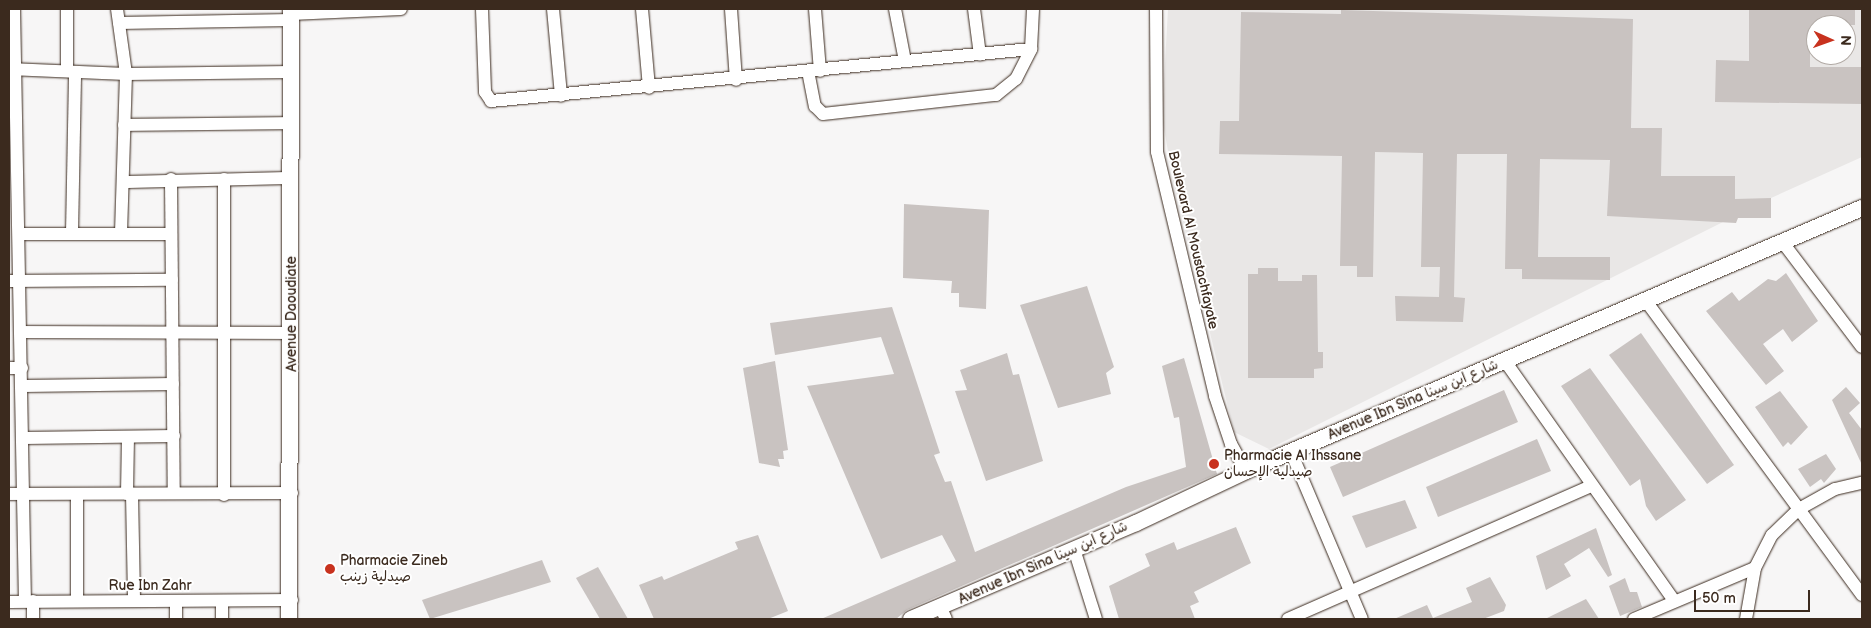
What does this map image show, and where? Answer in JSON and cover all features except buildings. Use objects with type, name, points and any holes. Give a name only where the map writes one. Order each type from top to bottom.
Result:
[{"type":"street","points":[[14,9],[11,69],[19,234],[15,281],[22,332],[24,494],[29,601],[33,619]]},
{"type":"street","points":[[67,9],[71,72],[72,233]]},
{"type":"street","points":[[116,9],[126,74],[121,232]]},
{"type":"street","points":[[119,24],[401,9]]},
{"type":"street","points":[[482,9],[486,98],[496,101],[736,80],[1031,49]]},
{"type":"street","points":[[553,9],[561,96]]},
{"type":"street","points":[[642,9],[649,88]]},
{"type":"street","points":[[730,9],[736,80]]},
{"type":"street","points":[[815,9],[815,106],[823,114],[835,115],[996,95],[1016,79],[1031,49],[1034,9]]},
{"type":"street","points":[[895,9],[905,61]]},
{"type":"street","points":[[974,9],[980,55]]},
{"type":"street","name":"Boulevard Al Moustachfayate","points":[[1156,9],[1157,152],[1215,396],[1230,444],[1246,470]]},
{"type":"street","name":"Avenue Daoudiate","points":[[289,619],[292,600],[291,14]]},
{"type":"street","points":[[11,69],[126,74],[291,72]]},
{"type":"street","points":[[124,125],[291,123]]},
{"type":"street","points":[[124,182],[171,179],[291,178]]},
{"type":"street","points":[[171,179],[174,494]]},
{"type":"street","points":[[224,179],[221,333],[224,494]]},
{"type":"street","name":"Avenue Ibn Sina شارع ابن سينا","points":[[911,619],[944,613],[1074,548],[1246,470],[1784,244],[1862,208]]},
{"type":"street","points":[[19,234],[121,232],[171,234]]},
{"type":"street","points":[[1784,244],[1862,347]]},
{"type":"street","points":[[15,281],[172,280]]},
{"type":"street","points":[[1646,301],[1862,595]]},
{"type":"street","points":[[22,332],[292,333]]},
{"type":"street","points":[[1505,361],[1591,486],[1674,601]]},
{"type":"street","points":[[9,368],[22,368]]},
{"type":"street","points":[[23,386],[173,384]]},
{"type":"street","points":[[24,438],[174,436]]},
{"type":"street","points":[[128,437],[134,601]]},
{"type":"street","points":[[1292,452],[1362,619]]},
{"type":"street","points":[[1746,619],[1754,568],[1772,535],[1799,509],[1834,489],[1862,483]]},
{"type":"street","points":[[1288,619],[1591,486]]},
{"type":"street","points":[[9,494],[292,493]]},
{"type":"street","points":[[77,494],[77,601]]},
{"type":"street","points":[[1074,548],[1096,619]]},
{"type":"street","points":[[1634,619],[1754,568]]},
{"type":"street","name":"Rue Ibn Zahr","points":[[9,602],[222,602],[292,600]]},
{"type":"street","points":[[176,601],[176,619]]},
{"type":"street","points":[[222,602],[222,619]]},
{"type":"shaded area","points":[[1168,9],[1862,9],[1862,157],[1771,198],[1269,449],[1234,432],[1173,180],[1162,117]]},
{"type":"place","name":"Pharmacie Al Ihssane صيدلية الإحسان","points":[[1214,464]]},
{"type":"place","name":"Pharmacie Zineb صيدلية زينب","points":[[330,569]]}]
